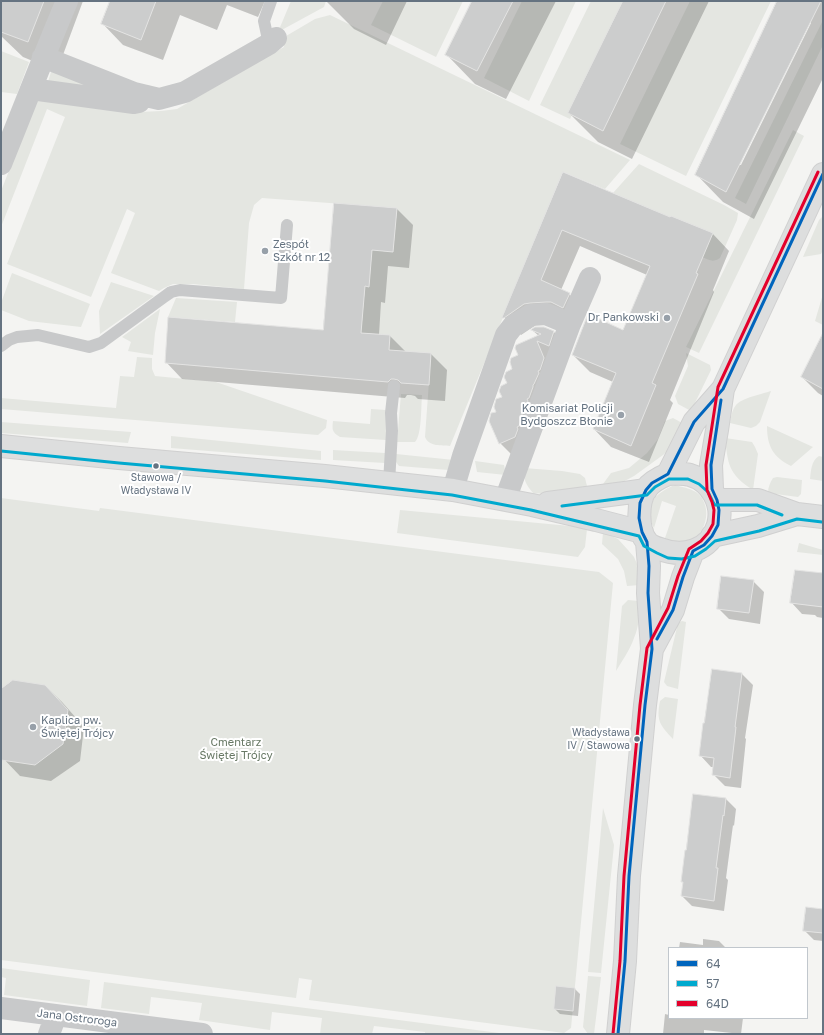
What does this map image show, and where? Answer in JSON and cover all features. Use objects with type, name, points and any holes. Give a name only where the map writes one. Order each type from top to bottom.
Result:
[{"type":"street","points":[[1,164],[32,89],[43,57],[67,1]]},
{"type":"street","points":[[32,89],[134,103],[159,99],[184,92],[273,41]]},
{"type":"street","points":[[43,57],[134,93],[159,99]]},
{"type":"street","points":[[668,474],[694,422],[723,389],[823,174]]},
{"type":"street","points":[[505,500],[570,324],[590,278]]},
{"type":"street","points":[[453,490],[463,456],[506,335],[513,326],[531,315],[546,314],[570,324]]},
{"type":"street","points":[[1,446],[325,476],[453,490],[532,505],[596,520],[644,537],[659,549],[682,554],[694,551],[704,545],[712,536],[718,525],[719,510],[714,495],[711,465],[723,389]]},
{"type":"street","points":[[618,1034],[625,961],[629,876],[644,705],[652,649],[648,593],[649,566],[639,518],[640,503],[646,490],[652,483],[668,474],[689,474],[702,480],[714,495],[758,500],[797,514],[823,517]]},
{"type":"street","points":[[532,505],[646,490]]},
{"type":"street","points":[[712,536],[758,526],[797,514]]},
{"type":"street","points":[[652,649],[673,610],[683,577],[694,551]]},
{"type":"street","name":"Jana Ostroroga","points":[[1,1008],[52,1025],[202,1034]]},
{"type":"lane","points":[[271,1],[264,21],[273,41]]},
{"type":"lane","points":[[1,346],[9,340],[18,337],[38,335],[89,347],[101,343],[171,292],[180,290],[281,298],[287,225]]},
{"type":"lane","points":[[389,483],[392,431],[391,413],[394,386]]},
{"type":"green space","points":[[291,1],[326,1],[324,7],[278,32]]},
{"type":"green space","points":[[383,1],[463,1],[436,57],[371,25]]},
{"type":"green space","points":[[522,1],[576,1],[529,101],[484,78]]},
{"type":"green space","points":[[591,1],[626,1],[570,119],[540,105]]},
{"type":"green space","points":[[690,1],[771,1],[686,176],[620,144]]},
{"type":"green space","points":[[330,15],[630,160],[605,189],[563,172],[450,446],[433,444],[425,437],[431,353],[389,350],[390,335],[361,333],[365,286],[369,286],[372,250],[393,252],[397,208],[262,198],[254,205],[249,223],[244,289],[193,284],[173,284],[159,291],[111,273],[135,213],[127,209],[91,297],[7,264],[65,117],[47,109],[1,227],[1,191],[38,100],[140,112],[177,109],[284,47],[281,39],[315,19]]},
{"type":"green space","points":[[823,20],[823,45],[746,204],[735,198]]},
{"type":"green space","points":[[1,51],[29,62],[17,94],[1,92]]},
{"type":"green space","points":[[51,72],[54,72],[114,92],[47,85]]},
{"type":"green space","points":[[793,130],[804,136],[699,353],[686,347]]},
{"type":"green space","points":[[639,164],[738,213],[737,220],[718,260],[713,261],[702,257],[712,233],[671,216],[670,219],[613,193]]},
{"type":"green space","points":[[823,216],[823,250],[821,254],[803,257],[819,220]]},
{"type":"green space","points":[[12,273],[90,304],[81,327],[29,321],[1,310],[1,303]]},
{"type":"green space","points":[[111,282],[154,296],[100,334],[99,311]]},
{"type":"green space","points":[[823,294],[823,325],[815,321]]},
{"type":"green space","points":[[176,298],[237,302],[235,322],[168,317]]},
{"type":"green space","points":[[160,309],[155,333],[153,355],[128,351],[131,342],[122,337]]},
{"type":"green space","points":[[686,353],[710,365],[711,370],[691,411],[678,404],[675,396],[688,366]]},
{"type":"green space","points":[[137,357],[152,358],[152,369],[155,376],[216,382],[327,420],[326,428],[318,435],[1,409],[1,398],[116,408],[120,376],[134,377]]},
{"type":"green space","points":[[771,391],[760,422],[756,426],[751,428],[730,423],[736,405],[747,398]]},
{"type":"green space","points":[[401,394],[422,395],[420,427],[415,442],[397,442]]},
{"type":"green space","points":[[371,409],[386,410],[386,440],[340,437],[335,434],[333,429],[333,421],[370,424]]},
{"type":"green space","points":[[673,418],[684,424],[670,449],[634,476],[619,484],[603,488],[603,484],[611,473],[629,468],[647,453],[658,439],[665,421]]},
{"type":"green space","points":[[1,422],[131,432],[128,443],[1,433]]},
{"type":"green space","points":[[767,426],[813,447],[791,466],[775,455],[772,450],[768,439]]},
{"type":"green space","points":[[171,436],[321,451],[321,460],[171,448]]},
{"type":"green space","points":[[725,438],[752,442],[755,447],[758,454],[753,490],[738,479],[731,468],[727,455]]},
{"type":"green space","points":[[333,450],[385,453],[385,463],[333,460]]},
{"type":"green space","points":[[396,454],[454,460],[449,470],[399,466],[396,462]]},
{"type":"green space","points":[[819,456],[823,457],[823,481],[810,479],[813,463]]},
{"type":"green space","points":[[475,461],[504,465],[506,475],[477,472]]},
{"type":"green space","points":[[524,468],[580,474],[585,478],[588,490],[545,494],[533,493],[526,482]]},
{"type":"green space","points":[[777,477],[802,480],[801,494],[798,497],[768,493],[773,478]]},
{"type":"green space","points":[[675,485],[696,492],[702,498],[705,505],[705,522],[702,529],[691,541],[683,543],[665,538],[676,506],[662,501],[654,528],[650,514],[650,507],[656,497],[661,492]]},
{"type":"green space","name":"Cmentarz Świętej Trójcy","points":[[1,498],[99,511],[100,508],[599,572],[613,583],[571,1028],[564,1033],[309,1000],[312,980],[299,978],[296,998],[1,960]]},
{"type":"green space","points":[[400,510],[570,526],[587,529],[585,547],[578,557],[397,533]]},
{"type":"green space","points":[[603,532],[618,539],[634,557],[637,564],[640,585],[627,586],[624,571],[618,559],[602,544]]},
{"type":"green space","points":[[799,543],[823,550],[823,555],[797,552]]},
{"type":"green space","points":[[628,600],[639,601],[638,625],[630,647],[616,671],[622,606]]},
{"type":"green space","points":[[682,621],[686,622],[678,689],[667,686],[664,682],[678,623]]},
{"type":"green space","points":[[665,697],[678,699],[673,739],[662,726],[659,718],[660,701]]},
{"type":"green space","points":[[603,808],[614,845],[601,973],[588,972]]},
{"type":"green space","points":[[1,968],[90,980],[87,1006],[4,995],[6,978],[1,977]]},
{"type":"green space","points":[[588,976],[601,977],[594,1034],[588,1034],[583,1027]]},
{"type":"green space","points":[[104,982],[507,1034],[425,1034],[425,1032],[374,1026],[372,1034],[320,1034],[322,1018],[272,1012],[270,1030],[199,1020],[202,1003],[151,997],[149,1014],[101,1008]]},
{"type":"building","points":[[1,1],[44,1],[28,42],[1,32]]},
{"type":"building","points":[[110,1],[156,1],[141,40],[101,24]]},
{"type":"building","points":[[472,1],[513,1],[477,71],[445,55]]},
{"type":"building","points":[[623,1],[666,1],[603,131],[568,113]]},
{"type":"building","points":[[777,1],[821,1],[726,192],[695,175]]},
{"type":"building","points":[[563,172],[670,217],[671,216],[713,233],[696,273],[698,274],[652,383],[656,385],[631,446],[593,429],[616,373],[572,355],[588,314],[623,330],[650,266],[562,230],[541,280],[570,293],[563,308],[551,302],[530,303],[524,304],[502,318]]},
{"type":"building","points":[[334,203],[397,208],[393,252],[372,250],[369,287],[365,286],[361,333],[390,335],[389,350],[431,353],[429,385],[401,383],[394,379],[391,379],[388,382],[165,363],[168,317],[323,330]]},
{"type":"building","points":[[535,327],[544,327],[554,331],[549,346],[537,341],[544,358],[529,398],[527,399],[528,401],[524,412],[521,413],[523,416],[519,426],[517,427],[518,429],[515,437],[499,444],[489,421],[491,413],[496,412],[494,407],[496,399],[502,397],[499,391],[501,386],[507,383],[504,377],[506,372],[512,369],[510,362],[511,358],[518,355],[515,348],[516,345],[541,334],[531,330]]},
{"type":"building","points":[[823,333],[823,389],[801,377]]},
{"type":"building","points":[[795,570],[823,573],[823,607],[790,603]]},
{"type":"building","points":[[721,576],[754,580],[749,613],[717,609]]},
{"type":"building","points":[[712,669],[742,673],[730,778],[712,775],[714,758],[699,756]]},
{"type":"building","name":"Kaplica pw. Świętej Trójcy","points":[[13,680],[45,685],[68,710],[63,744],[35,765],[1,760],[1,689]]},
{"type":"building","points":[[693,794],[726,798],[716,868],[718,868],[714,901],[681,896],[683,882],[681,882]]},
{"type":"building","points":[[806,907],[823,909],[823,933],[803,931]]},
{"type":"building","points":[[556,986],[575,988],[573,1011],[554,1009]]},
{"type":"transit line","name":"64D","points":[[613,1034],[620,961],[624,876],[640,705],[647,648],[668,608],[678,576],[689,549],[701,541],[713,524],[714,510],[707,490],[706,465],[718,387],[818,172]]},
{"type":"transit line","name":"64","points":[[618,1034],[625,961],[629,876],[645,705],[652,649],[648,593],[649,566],[647,542],[642,532],[639,518],[640,503],[646,490],[652,483],[668,474],[694,422],[723,389],[823,174]]},
{"type":"transit line","name":"64","points":[[657,639],[673,610],[693,551],[704,545],[712,536],[718,525],[719,510],[717,500],[712,489],[711,465],[721,400]]},
{"type":"transit line","name":"57","points":[[1,451],[325,481],[452,495],[531,510],[639,536],[644,546],[668,558],[682,559],[695,556],[715,541],[759,531],[797,519],[822,522]]},
{"type":"transit line","name":"57","points":[[562,506],[647,495],[655,487],[669,479],[688,479],[699,484],[708,492],[715,505],[757,505],[782,515]]},
{"type":"place","name":"Zespół Szkół nr 12","points":[[265,251]]},
{"type":"place","name":"Dr Pankowski","points":[[667,318]]},
{"type":"place","name":"Komisariat Policji Bydgoszcz Błonie","points":[[621,415]]},
{"type":"place","name":"Stawowa / Władysława IV","points":[[156,466]]},
{"type":"place","name":"Kaplica pw. Świętej Trójcy","points":[[33,727]]},
{"type":"place","name":"Władysława IV / Stawowa","points":[[637,739]]}]
